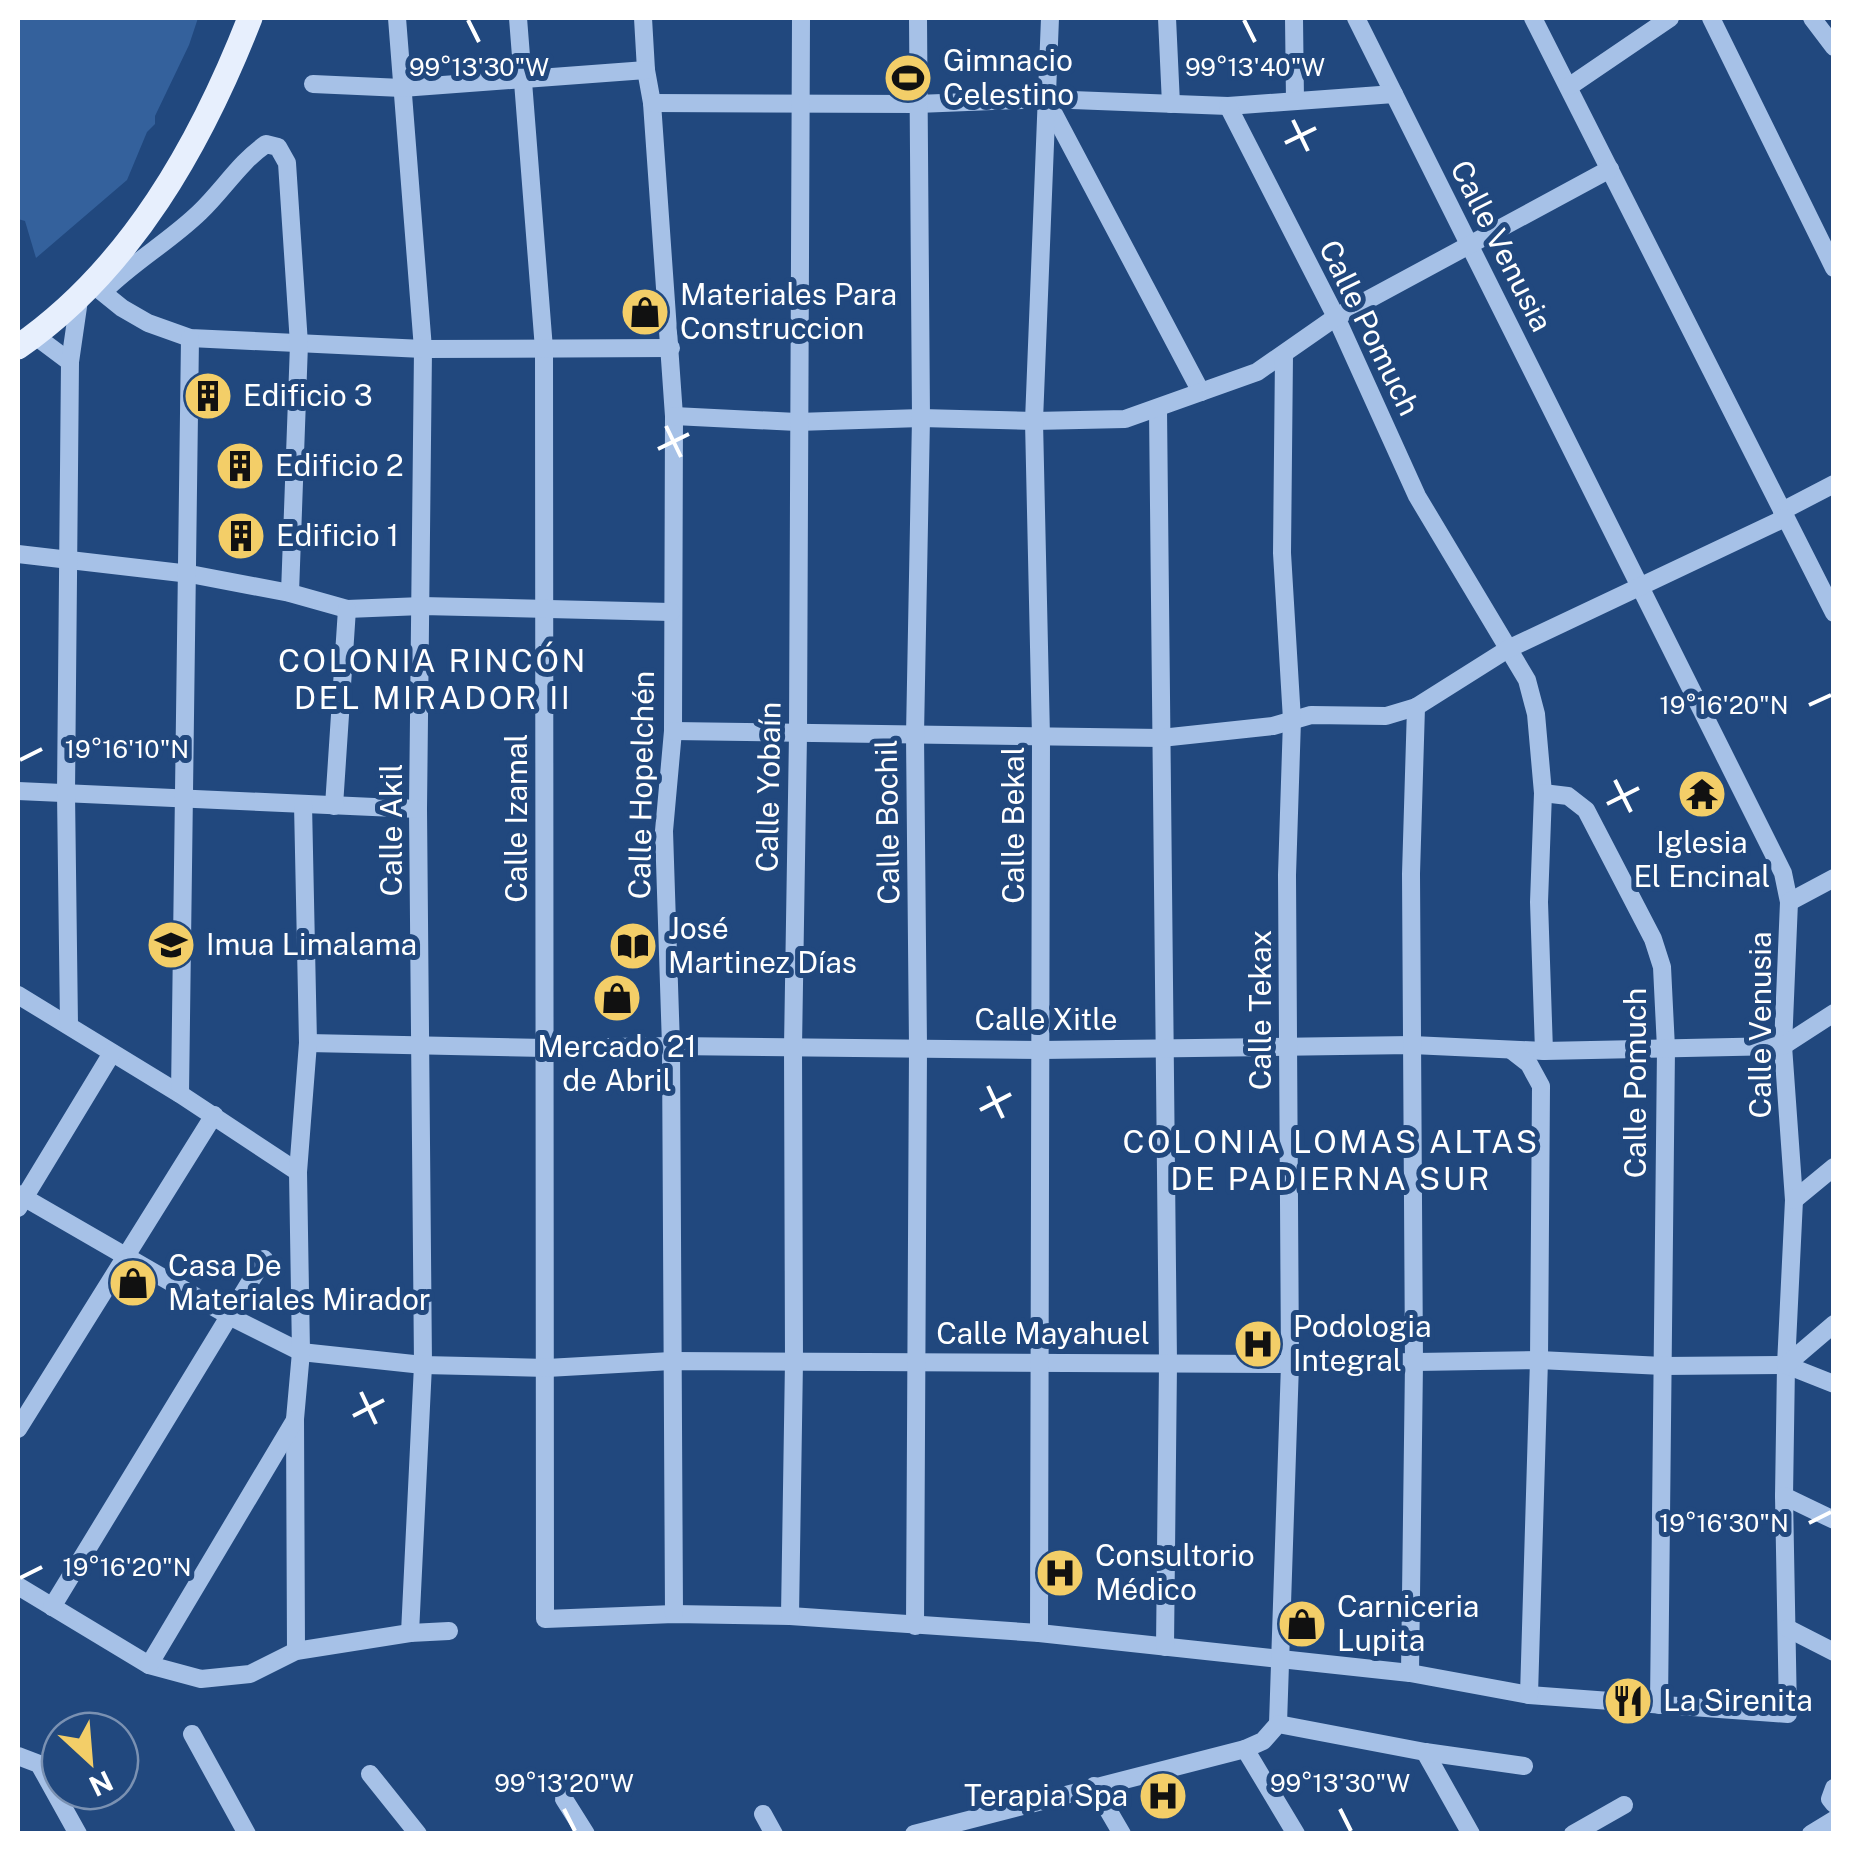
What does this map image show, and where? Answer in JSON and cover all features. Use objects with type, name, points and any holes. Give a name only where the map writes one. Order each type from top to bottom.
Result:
[{"type":"main road","points":[[26,341],[91,289],[136,232],[178,169],[223,86],[250,18]]},
{"type":"street","name":"Calle Akil","points":[[398,18],[423,348],[418,809],[423,1365],[410,1633]]},
{"type":"street","name":"Calle Izamal","points":[[518,18],[544,348],[546,1620],[674,1614]]},
{"type":"street","name":"Calle Hopelchén","points":[[642,18],[652,103],[674,416],[673,731],[664,831],[671,1046],[674,1614]]},
{"type":"street","name":"Calle Yobaín","points":[[790,1616],[802,18]]},
{"type":"street","name":"Calle Bochil","points":[[914,1626],[918,1047],[914,734],[921,418],[918,18]]},
{"type":"street","name":"Calle Bekal","points":[[1039,1633],[1041,737],[1034,422],[1050,18]]},
{"type":"street","points":[[1167,18],[1171,104]]},
{"type":"street","points":[[1294,18],[1295,101]]},
{"type":"street","name":"Calle Venusia","points":[[1356,18],[1783,873],[1789,902],[1784,1046],[1794,1200],[1784,1496],[1788,1714],[1659,1705]]},
{"type":"street","points":[[1532,18],[1570,86],[1834,614]]},
{"type":"street","points":[[1570,86],[1670,18]]},
{"type":"street","points":[[1711,18],[1834,268]]},
{"type":"street","points":[[1812,18],[1834,47]]},
{"type":"street","points":[[313,84],[402,88],[646,70]]},
{"type":"street","points":[[652,103],[918,104],[1046,99],[1228,106],[1394,94]]},
{"type":"street","points":[[1046,99],[1201,392]]},
{"type":"street","name":"Calle Pomuch","points":[[1228,106],[1336,317],[1418,496],[1527,680],[1536,714],[1543,793],[1568,796],[1586,810],[1653,939],[1662,968],[1666,1048],[1659,1705]]},
{"type":"street","points":[[69,1025],[66,793],[70,362],[91,289],[168,240],[266,144],[278,147],[287,163],[299,344],[290,593]]},
{"type":"street","points":[[674,416],[797,422],[1125,419],[1257,372],[1336,317],[1610,169]]},
{"type":"street","points":[[91,289],[148,323],[190,338],[423,348],[671,348]]},
{"type":"street","points":[[180,1094],[190,574],[190,338]]},
{"type":"street","points":[[26,341],[70,362]]},
{"type":"street","name":"Calle Tekax","points":[[1278,1724],[1290,1364],[1288,875],[1292,720],[1282,553],[1284,355]]},
{"type":"street","points":[[1158,409],[1168,1363],[1165,1646]]},
{"type":"street","points":[[673,731],[1161,738],[1272,726],[1311,715],[1386,716],[1416,707],[1508,649],[1784,514],[1834,484]]},
{"type":"street","points":[[18,554],[190,574],[290,593],[347,609],[422,606],[671,612]]},
{"type":"street","points":[[334,806],[347,609]]},
{"type":"street","points":[[1410,1673],[1414,1363],[1411,874],[1416,707]]},
{"type":"street","points":[[18,791],[418,809]]},
{"type":"street","points":[[1543,793],[1539,902],[1544,1051]]},
{"type":"street","points":[[296,1651],[295,1419],[301,1352],[298,1172],[308,1044],[303,804]]},
{"type":"street","points":[[1789,902],[1834,878]]},
{"type":"street","points":[[18,994],[214,1115],[298,1172]]},
{"type":"street","points":[[1784,1046],[1834,1012]]},
{"type":"street","name":"Calle Xitle","points":[[308,1044],[1041,1050],[1412,1045],[1544,1051],[1784,1046]]},
{"type":"street","points":[[1510,1050],[1529,1064],[1541,1086],[1539,1360],[1529,1696]]},
{"type":"street","points":[[112,1053],[20,1200],[301,1352]]},
{"type":"street","points":[[18,1429],[214,1115]]},
{"type":"street","points":[[1794,1200],[1834,1167]]},
{"type":"street","points":[[52,1607],[264,1259]]},
{"type":"street","points":[[1834,1324],[1786,1366],[1834,1384]]},
{"type":"street","name":"Calle Mayahuel","points":[[301,1352],[423,1365],[547,1368],[670,1361],[1290,1364],[1539,1360],[1786,1366]]},
{"type":"street","points":[[148,1664],[295,1419]]},
{"type":"street","points":[[1784,1496],[1834,1520]]},
{"type":"street","points":[[18,1586],[148,1664],[202,1679],[250,1674],[296,1651],[448,1631]]},
{"type":"street","points":[[674,1614],[790,1616],[1039,1633],[1410,1673],[1529,1696],[1659,1705]]},
{"type":"street","points":[[1786,1628],[1834,1652]]},
{"type":"street","points":[[914,1834],[1246,1749],[1263,1741],[1278,1724],[1424,1752],[1524,1766]]},
{"type":"street","points":[[192,1734],[248,1834]]},
{"type":"street","points":[[1246,1749],[1296,1834]]},
{"type":"street","points":[[1424,1752],[1471,1834]]},
{"type":"street","points":[[18,1756],[38,1764],[78,1834]]},
{"type":"street","points":[[370,1774],[418,1834]]},
{"type":"street","points":[[1094,1786],[1122,1834]]},
{"type":"street","points":[[564,1800],[586,1834]]},
{"type":"street","points":[[1574,1834],[1624,1805]]},
{"type":"street","points":[[763,1814],[774,1834]]},
{"type":"street","points":[[1811,1834],[1834,1820]]},
{"type":"shaded area","points":[[18,18],[198,18],[155,116],[155,124],[147,132],[127,180],[36,258],[25,221],[18,219]]},
{"type":"place","name":"Gimnacio Celestino","points":[[908,78]]},
{"type":"place","name":"Materiales Para Construccion","points":[[645,312]]},
{"type":"place","name":"Edificio 3","points":[[208,396]]},
{"type":"place","name":"Edificio 2","points":[[240,466]]},
{"type":"place","name":"Edificio 1","points":[[241,536]]},
{"type":"place","name":"Iglesia El Encinal","points":[[1702,794]]},
{"type":"place","name":"Imua Limalama","points":[[171,945]]},
{"type":"place","name":"José Martinez Días","points":[[633,946]]},
{"type":"place","name":"Mercado 21 de Abril","points":[[617,998]]},
{"type":"place","name":"Casa De Materiales Mirador","points":[[133,1283]]},
{"type":"place","name":"Podologia Integral","points":[[1258,1344]]},
{"type":"place","name":"Consultorio Médico","points":[[1060,1573]]},
{"type":"place","name":"Carniceria Lupita","points":[[1302,1624]]},
{"type":"place","name":"La Sirenita","points":[[1628,1701]]},
{"type":"place","name":"Terapia Spa","points":[[1163,1796]]},
{"type":"district","name":"COLONIA RINCÓN DEL MIRADOR II","points":[[433,680]]},
{"type":"district","name":"COLONIA LOMAS ALTAS DE PADIERNA SUR","points":[[1331,1160]]}]
